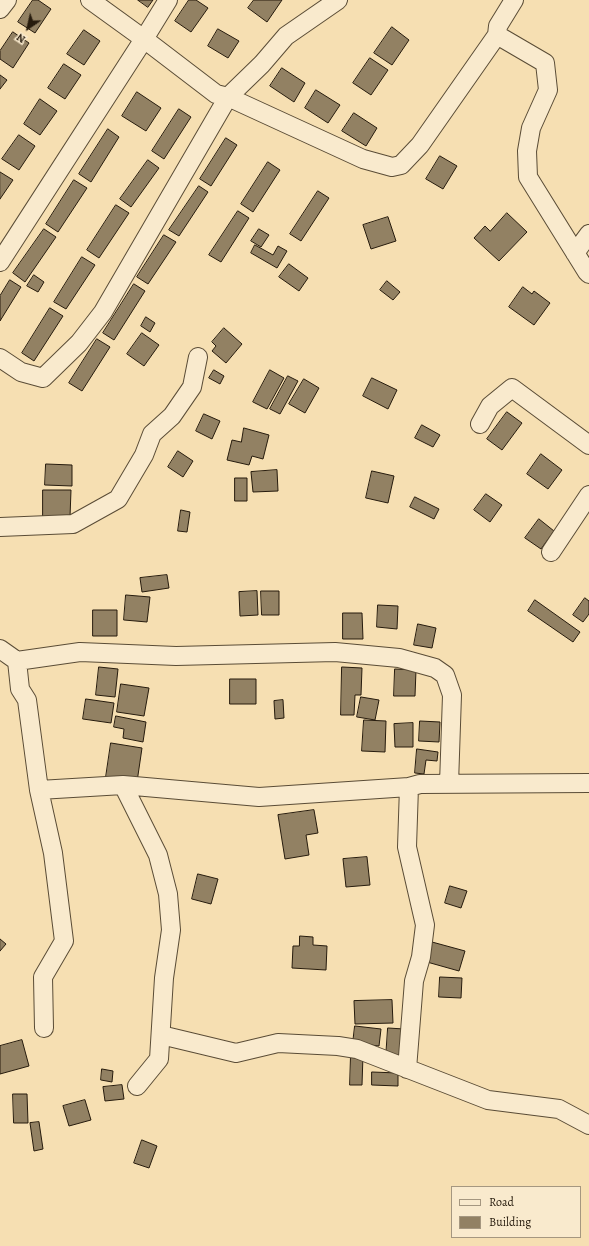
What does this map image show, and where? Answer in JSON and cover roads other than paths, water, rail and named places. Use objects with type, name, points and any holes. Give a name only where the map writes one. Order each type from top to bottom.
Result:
[{"type":"street","points":[[0,10],[7,0]]},
{"type":"street","points":[[90,0],[216,94],[228,97],[364,159],[392,167],[401,165],[420,145],[497,35],[498,26],[514,0]]},
{"type":"street","points":[[0,262],[168,0]]},
{"type":"street","points":[[0,358],[21,372],[43,378],[79,343],[102,312],[228,97],[262,64],[286,36],[338,0]]},
{"type":"street","points":[[497,35],[545,63],[548,90],[531,128],[527,151],[528,177],[586,272],[589,274]]},
{"type":"street","points":[[575,253],[589,234]]},
{"type":"street","points":[[0,527],[73,524],[118,499],[144,455],[152,434],[172,416],[192,387],[198,357]]},
{"type":"street","points":[[480,424],[490,406],[512,388],[589,445]]},
{"type":"street","points":[[551,552],[589,495]]},
{"type":"street","points":[[0,649],[16,661],[80,652],[176,656],[335,652],[399,658],[435,668],[445,675],[452,695],[449,784]]},
{"type":"street","points":[[16,661],[20,689],[27,700],[39,790],[53,853],[64,941],[43,977],[44,1028]]},
{"type":"street","points":[[39,790],[123,785],[259,797],[409,787],[420,784],[589,783]]},
{"type":"street","points":[[123,785],[158,855],[168,894],[171,930],[164,978],[159,1059],[137,1086]]},
{"type":"street","points":[[408,1069],[414,981],[421,957],[425,925],[407,847],[409,787]]},
{"type":"street","points":[[160,1035],[236,1053],[278,1044],[338,1046],[357,1049],[488,1100],[559,1109],[589,1125]]}]
